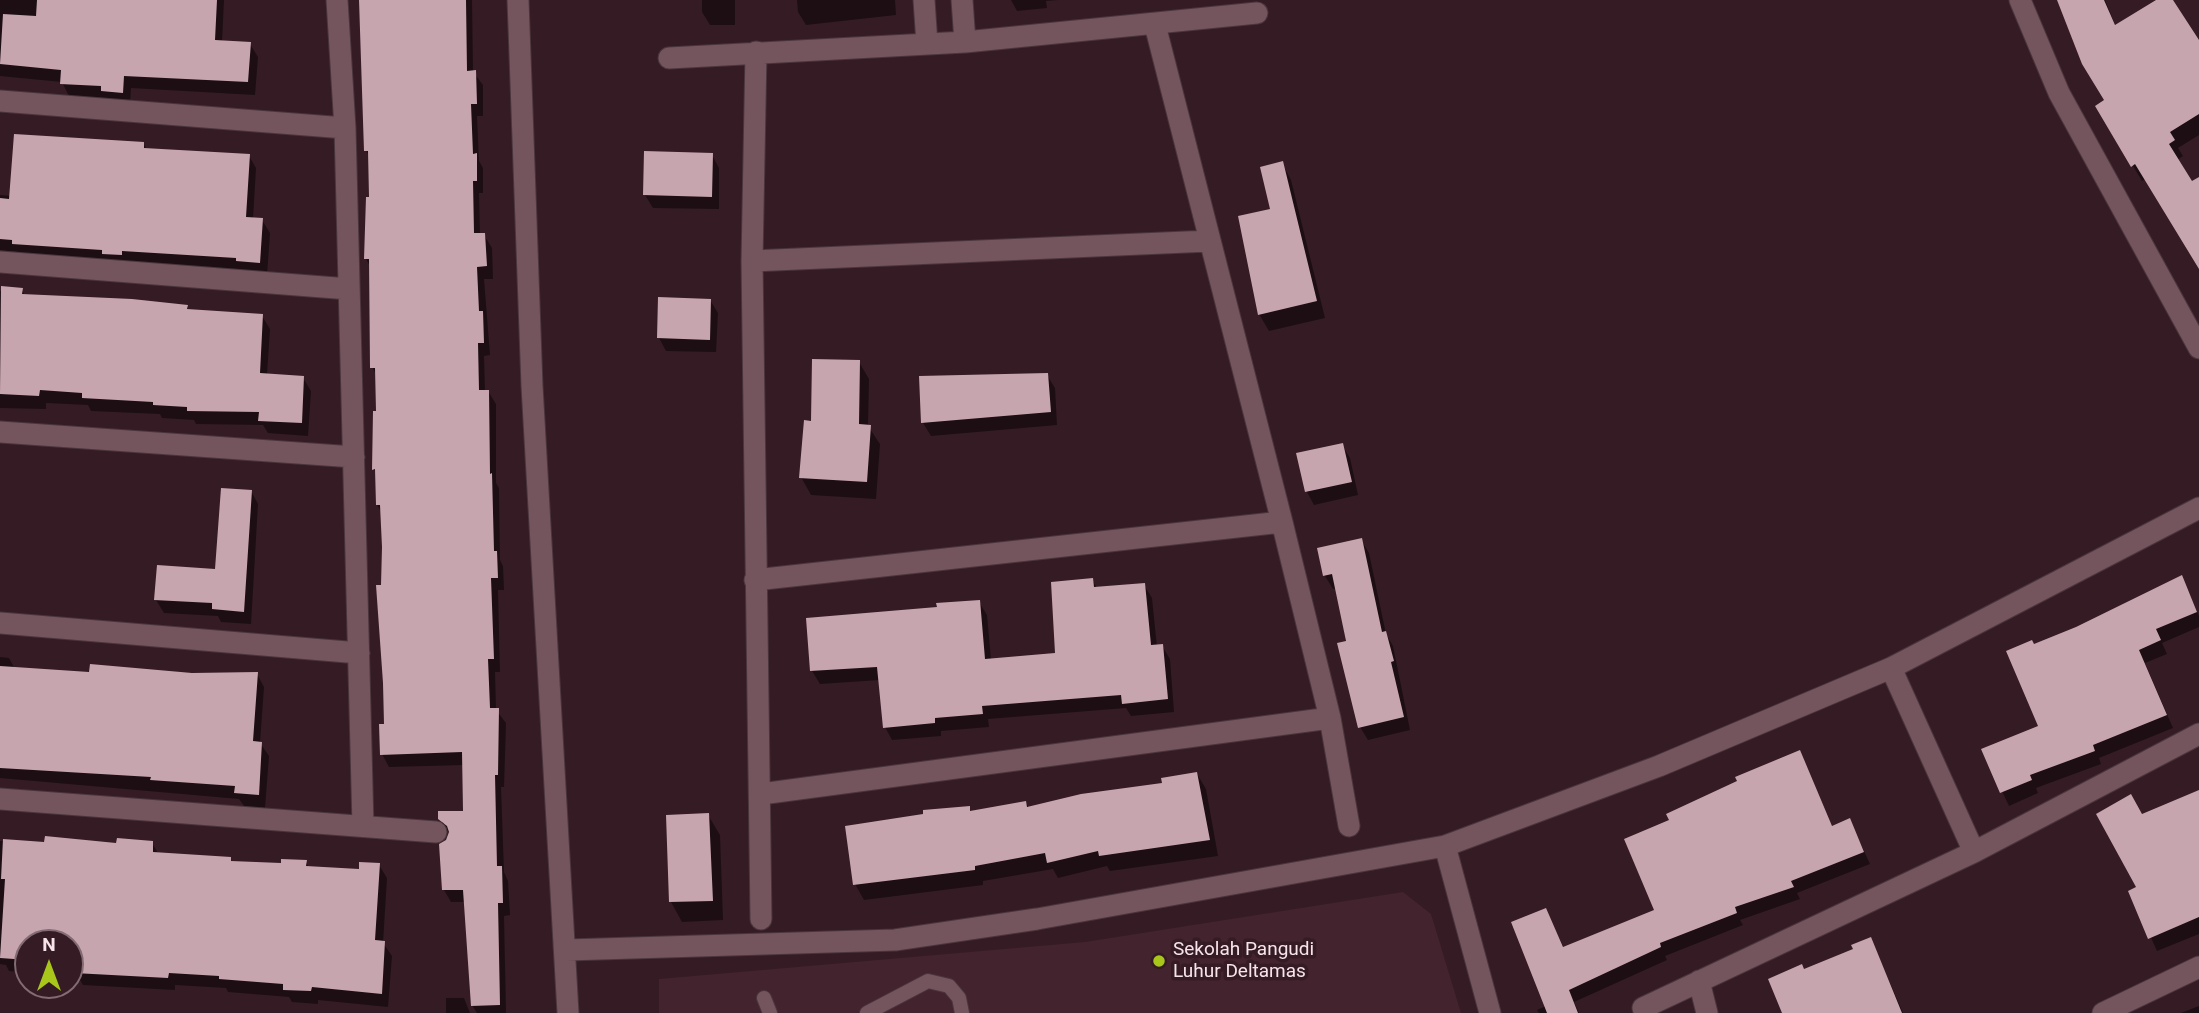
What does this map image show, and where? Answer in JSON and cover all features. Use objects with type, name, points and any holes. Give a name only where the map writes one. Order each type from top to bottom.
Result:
[{"type":"street","points":[[337,0],[345,128],[363,826]]},
{"type":"street","points":[[517,0],[532,386],[567,950],[568,1013]]},
{"type":"street","points":[[924,0],[927,44]]},
{"type":"street","points":[[962,0],[965,42]]},
{"type":"street","points":[[2020,0],[2059,93],[2199,348]]},
{"type":"street","points":[[669,58],[965,42],[1257,13]]},
{"type":"street","points":[[1155,25],[1282,522],[1329,718],[1349,826]]},
{"type":"street","points":[[756,52],[752,261],[761,919]]},
{"type":"street","points":[[0,100],[345,128]]},
{"type":"street","points":[[752,261],[1209,241]]},
{"type":"street","points":[[0,262],[349,289]]},
{"type":"street","points":[[0,432],[354,457]]},
{"type":"street","points":[[567,950],[895,940],[1037,919],[1445,846],[1659,766],[1891,668],[2199,508]]},
{"type":"street","points":[[755,580],[1282,522]]},
{"type":"street","points":[[0,623],[359,653]]},
{"type":"street","points":[[1891,668],[1974,852]]},
{"type":"street","points":[[761,794],[1329,718]]},
{"type":"street","points":[[1643,1008],[1974,852],[2199,734]]},
{"type":"street","points":[[0,799],[436,832]]},
{"type":"street","points":[[1445,846],[1490,1013]]},
{"type":"street","points":[[2103,1013],[2199,967]]},
{"type":"street","points":[[1699,981],[1707,1013]]},
{"type":"lane","points":[[867,1013],[928,981],[949,986],[959,998],[962,1013]]},
{"type":"lane","points":[[764,998],[770,1013]]},
{"type":"shaded area","name":"Sekolah Pangudi Luhur Deltamas","points":[[1403,892],[1431,914],[1461,1013],[659,1013],[659,979],[1085,942]]},
{"type":"building","points":[[37,0],[217,0],[215,40],[251,42],[248,82],[124,76],[123,93],[101,91],[101,86],[60,84],[61,70],[0,64],[3,14],[36,16]]},
{"type":"building","points":[[359,0],[466,0],[467,71],[476,70],[477,104],[471,104],[473,154],[477,153],[477,181],[473,181],[474,233],[485,233],[487,266],[477,267],[484,343],[478,343],[479,390],[489,390],[490,474],[492,473],[494,551],[497,551],[498,578],[491,578],[494,659],[488,659],[490,708],[499,708],[498,775],[495,775],[497,866],[502,866],[503,903],[498,903],[500,1005],[471,1006],[463,890],[442,890],[439,844],[446,840],[449,832],[447,826],[438,819],[438,811],[463,811],[462,752],[380,755],[379,724],[384,724],[376,585],[381,585],[382,547],[380,505],[376,505],[375,469],[372,470],[373,411],[376,411],[375,368],[370,368],[369,259],[364,259],[366,197],[369,197],[368,151],[364,151]]},
{"type":"building","points":[[2057,0],[2104,0],[2115,25],[2156,0],[2173,0],[2199,40],[2199,114],[2170,132],[2175,140],[2169,144],[2192,181],[2199,177],[2199,269],[2135,164],[2131,167],[2095,106],[2104,100],[2082,64]]},
{"type":"building","points":[[14,134],[144,142],[144,148],[250,154],[246,217],[263,218],[260,263],[236,261],[236,258],[122,251],[122,255],[102,254],[102,250],[12,244],[12,240],[0,239],[0,198],[9,199]]},
{"type":"building","points":[[644,151],[713,153],[712,197],[643,195]]},
{"type":"building","points":[[1283,161],[1317,301],[1258,315],[1238,216],[1270,209],[1260,167]]},
{"type":"building","points":[[1,286],[23,288],[22,294],[132,299],[188,305],[187,309],[263,314],[260,373],[304,376],[302,423],[258,421],[259,412],[187,411],[187,407],[153,405],[153,402],[82,398],[82,393],[40,390],[39,396],[0,394]]},
{"type":"building","points":[[658,297],[711,299],[710,340],[657,338]]},
{"type":"building","points":[[812,359],[860,360],[859,424],[871,425],[867,482],[799,478],[804,420],[811,421]]},
{"type":"building","points":[[1048,373],[1051,412],[921,423],[919,376]]},
{"type":"building","points":[[1343,443],[1352,482],[1305,492],[1296,453]]},
{"type":"building","points":[[221,488],[252,490],[244,612],[212,609],[212,603],[154,600],[157,565],[215,569]]},
{"type":"building","points":[[1362,538],[1382,632],[1386,631],[1394,661],[1391,662],[1404,717],[1358,728],[1337,643],[1346,641],[1332,574],[1323,576],[1317,548]]},
{"type":"building","points":[[2182,575],[2197,612],[2156,629],[2161,640],[2139,650],[2167,715],[2093,745],[2095,751],[2030,775],[2032,780],[2000,793],[1981,749],[2038,726],[2006,651],[2032,640],[2034,644],[2076,627]]},
{"type":"building","points":[[1093,578],[1094,587],[1145,583],[1151,645],[1163,644],[1168,699],[1122,704],[1121,695],[982,706],[983,714],[935,718],[935,723],[883,728],[877,667],[810,671],[806,618],[937,607],[936,603],[980,600],[985,659],[1055,653],[1051,582]]},
{"type":"building","points":[[90,664],[192,673],[258,672],[253,741],[262,742],[259,795],[234,793],[235,786],[150,780],[151,777],[0,768],[0,666],[89,672]]},
{"type":"building","points":[[1800,750],[1832,826],[1850,818],[1864,852],[1791,881],[1794,887],[1735,907],[1737,913],[1660,943],[1661,947],[1569,990],[1578,1013],[1547,1013],[1511,922],[1546,908],[1563,947],[1654,910],[1624,839],[1669,820],[1666,814],[1737,781],[1735,777]]},
{"type":"building","points":[[1197,772],[1210,840],[1099,856],[1098,851],[1047,863],[1045,853],[975,866],[975,870],[853,885],[845,826],[923,814],[923,810],[970,806],[970,811],[1026,801],[1027,807],[1081,794],[1162,783],[1161,778]]},
{"type":"building","points":[[2199,790],[2199,917],[2148,939],[2128,891],[2136,887],[2096,814],[2131,794],[2142,814]]},
{"type":"building","points":[[709,813],[713,901],[669,902],[666,815]]},
{"type":"building","points":[[45,836],[116,843],[117,838],[153,841],[153,852],[231,857],[231,861],[281,863],[281,859],[307,860],[306,866],[359,869],[359,862],[380,863],[375,940],[385,941],[382,994],[312,987],[311,991],[283,990],[283,984],[219,979],[219,976],[169,973],[168,978],[84,974],[84,929],[14,929],[14,959],[0,958],[5,879],[1,879],[3,839],[44,842]]},
{"type":"building","points":[[1871,937],[1902,1013],[1782,1013],[1768,979],[1802,964],[1804,969],[1853,949],[1851,945]]},
{"type":"place","name":"Sekolah Pangudi Luhur Deltamas","points":[[1159,961]]}]
